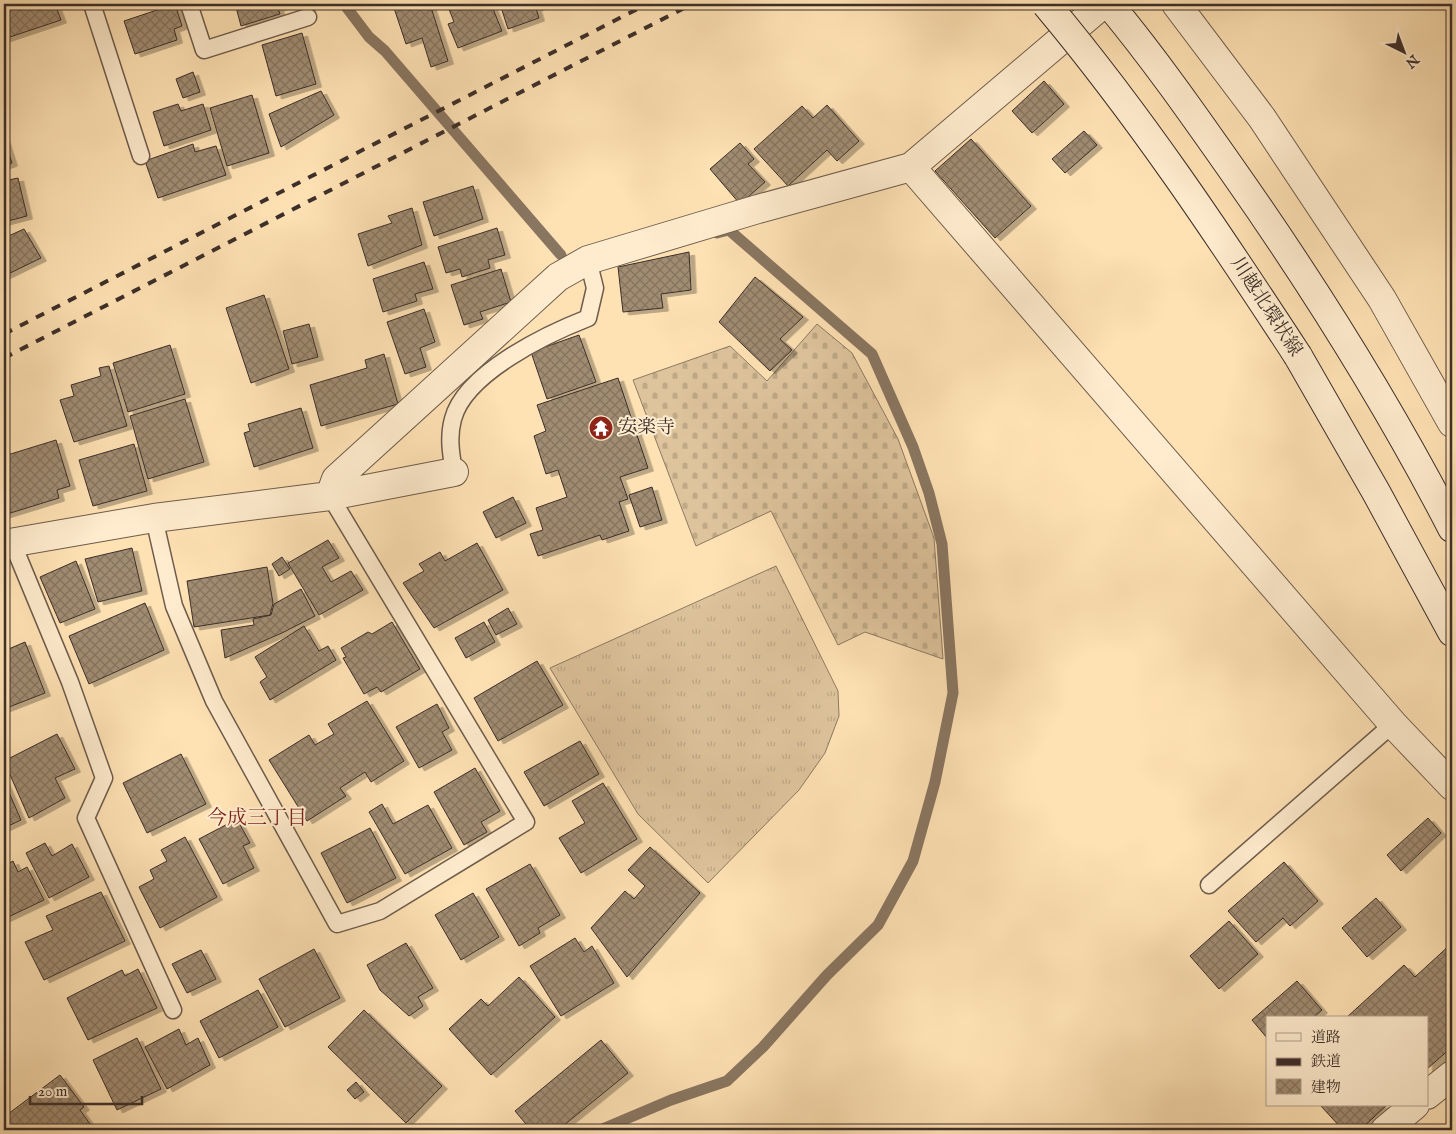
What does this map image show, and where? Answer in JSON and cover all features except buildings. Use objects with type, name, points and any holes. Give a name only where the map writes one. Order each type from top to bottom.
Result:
[{"type":"street","name":"川越北環状線","points":[[1046,4],[1080,45],[1164,157],[1298,356],[1376,492],[1452,632]]},
{"type":"street","points":[[330,496],[336,479],[558,277],[588,260],[911,166],[1103,4]]},
{"type":"street","points":[[1109,4],[1203,128],[1278,235],[1338,328],[1420,466],[1452,528]]},
{"type":"street","points":[[1176,4],[1262,118],[1382,299],[1452,423]]},
{"type":"street","points":[[911,166],[1393,724],[1452,786]]},
{"type":"street","points":[[8,543],[154,518],[330,496],[454,472]]},
{"type":"street","points":[[1428,1094],[1452,1074]]},
{"type":"street","points":[[1385,1130],[1414,1106]]},
{"type":"lane","points":[[92,4],[142,156]]},
{"type":"lane","points":[[189,4],[204,50],[308,17]]},
{"type":"lane","points":[[454,472],[449,442],[453,418],[466,394],[510,356],[550,333],[588,318],[596,288],[588,260]]},
{"type":"lane","points":[[154,518],[174,606],[214,701],[338,924],[380,911],[526,822],[330,496]]},
{"type":"lane","points":[[8,543],[70,682],[104,778],[86,818],[173,1010]]},
{"type":"lane","points":[[1209,885],[1393,724]]},
{"type":"green space","points":[[817,324],[852,353],[898,439],[934,538],[943,659],[865,632],[838,645],[771,511],[696,546],[633,380],[730,346],[767,381]]},
{"type":"green space","points":[[776,566],[838,691],[839,716],[825,753],[799,790],[708,883],[638,814],[550,668]]},
{"type":"waterway","points":[[344,4],[369,37],[385,51],[561,255]]},
{"type":"waterway","points":[[600,1130],[671,1100],[727,1081],[763,1047],[827,975],[878,925],[913,861],[935,782],[953,693],[942,544],[929,493],[913,447],[872,354],[729,230],[717,233]]},
{"type":"railway","points":[[4,334],[647,4]]},
{"type":"railway","points":[[4,358],[692,4]]},
{"type":"place","name":"安楽寺","points":[[601,428]]},
{"type":"district","name":"今成三丁目","points":[[257,818]]}]
